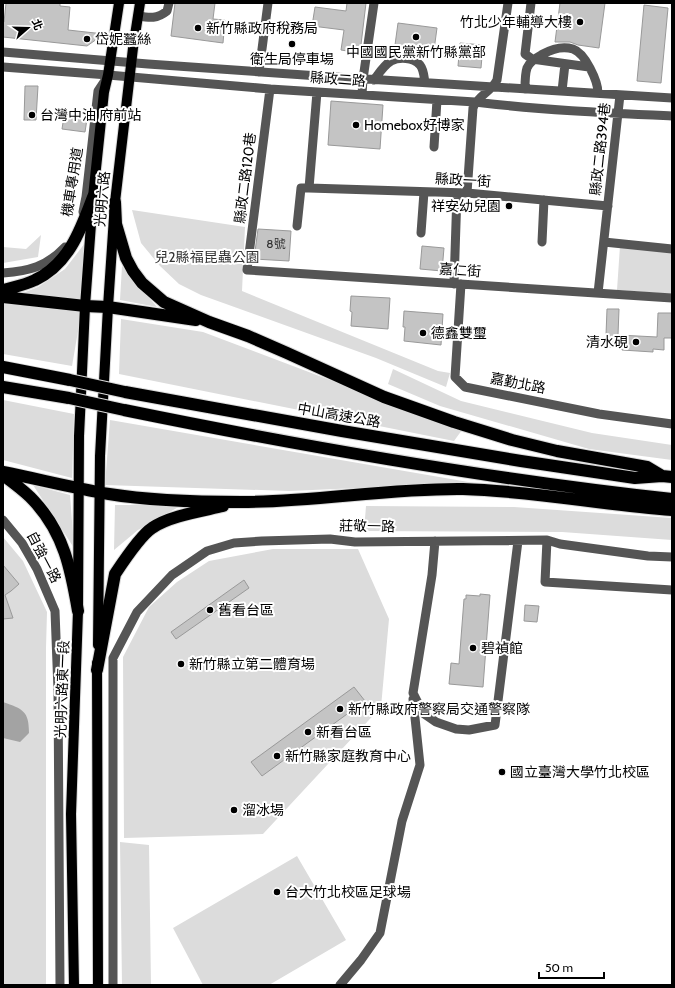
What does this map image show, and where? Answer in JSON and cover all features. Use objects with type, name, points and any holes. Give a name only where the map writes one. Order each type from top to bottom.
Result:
[{"type":"highway","points":[[3,290],[35,280],[49,271],[60,261],[72,246],[82,227],[94,197]]},
{"type":"highway","points":[[115,202],[116,224],[120,240],[133,271],[142,283],[164,302],[209,322],[248,336],[384,397],[454,422],[512,440],[556,451],[646,467],[667,476]]},
{"type":"highway","points":[[3,297],[108,307],[209,322]]},
{"type":"highway","name":"中山高速公路","points":[[3,367],[125,392],[342,432],[635,478],[667,476]]},
{"type":"highway","points":[[3,387],[69,398],[230,431],[455,470],[599,491],[672,499]]},
{"type":"highway","points":[[3,472],[101,492],[133,497],[171,500],[242,502],[291,500],[410,490],[462,489],[497,490],[547,495],[631,507],[672,510]]},
{"type":"highway","points":[[3,475],[33,500],[47,517],[56,532],[69,563],[78,611]]},
{"type":"highway","points":[[97,670],[115,574],[138,542],[151,528],[170,519],[242,502]]},
{"type":"main road","name":"光明六路","points":[[81,394],[85,306],[104,92],[119,3]]},
{"type":"main road","name":"光明六路","points":[[101,492],[100,456],[115,202],[131,63],[140,3]]},
{"type":"main road","name":"光明六路東一段","points":[[74,985],[71,814],[78,611],[81,394]]},
{"type":"main road","points":[[98,985],[97,670],[101,492]]},
{"type":"street","points":[[138,16],[151,18],[160,17],[167,11],[169,3]]},
{"type":"street","points":[[259,72],[268,3]]},
{"type":"street","points":[[362,95],[374,3]]},
{"type":"street","points":[[467,193],[473,108],[475,102],[493,88],[497,80],[508,3]]},
{"type":"street","points":[[531,3],[525,54],[532,59],[589,67]]},
{"type":"street","points":[[525,89],[527,68],[532,59],[561,48],[574,49],[586,61],[598,87],[598,93]]},
{"type":"street","name":"縣政二路","points":[[3,52],[131,63],[374,80],[672,98]]},
{"type":"street","points":[[374,80],[390,61],[400,58],[412,60],[420,65],[424,74],[425,83]]},
{"type":"street","points":[[562,91],[564,64]]},
{"type":"street","name":"縣政二路","points":[[3,67],[270,89],[672,116]]},
{"type":"street","name":"機車專用道","points":[[3,273],[24,271],[42,266],[66,247],[78,227],[86,197],[98,91],[108,75]]},
{"type":"street","name":"縣政二路120巷","points":[[247,270],[270,89]]},
{"type":"street","points":[[297,226],[301,188],[309,188],[317,92]]},
{"type":"street","name":"縣政二路394巷","points":[[608,206],[620,94]]},
{"type":"street","points":[[434,147],[437,100]]},
{"type":"street","name":"縣政一街","points":[[309,188],[457,194],[467,193],[608,206]]},
{"type":"street","points":[[421,233],[424,192]]},
{"type":"street","name":"嘉勤北路","points":[[457,194],[455,377],[464,387],[599,414],[672,424]]},
{"type":"street","points":[[542,242],[544,200]]},
{"type":"street","points":[[598,293],[608,206]]},
{"type":"street","points":[[604,242],[672,249]]},
{"type":"street","name":"嘉仁街","points":[[247,270],[672,298]]},
{"type":"street","name":"自強一路","points":[[3,520],[22,542],[37,570],[55,612]]},
{"type":"street","name":"莊敬一路","points":[[113,985],[113,658],[137,612],[172,575],[207,551],[234,543],[262,541],[330,539],[355,542],[547,540],[560,544],[633,554],[672,557]]},
{"type":"street","points":[[547,540],[545,582],[672,590]]},
{"type":"street","points":[[340,985],[361,960],[380,933],[402,821],[420,766],[413,693],[432,575],[435,541]]},
{"type":"street","points":[[413,693],[423,713],[436,722],[469,730],[494,725],[518,541]]},
{"type":"street","name":"光明六路東一段","points":[[55,612],[58,690],[60,985]]},
{"type":"street","points":[[58,842],[71,814]]},
{"type":"green space","name":"兒2縣福昆蟲公園","points":[[132,210],[245,227],[242,291],[438,371],[450,373],[446,387],[376,358],[201,295],[179,284],[160,266],[141,243]]},
{"type":"green space","points":[[41,235],[38,257],[3,263],[3,247],[26,249]]},
{"type":"green space","points":[[85,243],[80,300],[18,295],[38,287],[65,269]]},
{"type":"green space","points":[[620,246],[672,250],[672,294],[617,290]]},
{"type":"green space","points":[[122,266],[157,307],[120,300]]},
{"type":"green space","points":[[3,304],[82,308],[72,366],[3,354]]},
{"type":"green space","points":[[121,319],[203,332],[462,430],[454,441],[119,374]]},
{"type":"green space","points":[[393,369],[461,401],[592,433],[672,445],[672,460],[589,449],[440,406],[388,384]]},
{"type":"green space","points":[[3,400],[74,414],[72,478],[3,460]]},
{"type":"green space","points":[[110,420],[474,483],[289,491],[105,485]]},
{"type":"green space","points":[[33,485],[70,495],[74,548]]},
{"type":"green space","points":[[115,505],[182,505],[138,530],[114,550]]},
{"type":"green space","points":[[366,506],[514,507],[672,518],[672,540],[562,532],[364,531]]},
{"type":"green space","points":[[3,537],[23,561],[47,612],[46,985],[3,985]]},
{"type":"green space","points":[[273,549],[358,549],[389,619],[381,707],[263,834],[124,838],[123,657],[149,607],[177,582],[209,561]]},
{"type":"green space","points":[[120,842],[149,845],[151,985],[122,985]]},
{"type":"green space","name":"台大竹北校區足球場","points":[[297,856],[346,940],[269,985],[203,985],[173,928]]},
{"type":"shaded area","points":[[3,702],[20,709],[26,715],[29,733],[20,742],[3,738]]},
{"type":"building","points":[[6,3],[60,3],[60,6],[70,7],[68,30],[104,34],[87,46],[3,37],[3,22]]},
{"type":"building","name":"新竹縣政府稅務局","points":[[175,3],[215,3],[213,19],[225,20],[223,43],[171,36]]},
{"type":"building","points":[[347,3],[366,3],[360,53],[341,50],[344,30],[312,26],[315,7],[346,11]]},
{"type":"building","name":"竹北少年輔導大樓","points":[[560,3],[605,3],[599,48],[578,45],[570,42],[555,42]]},
{"type":"building","points":[[644,5],[668,8],[661,83],[637,81]]},
{"type":"building","name":"中國國民黨新竹縣黨部","points":[[398,23],[437,28],[434,50],[395,45]]},
{"type":"building","points":[[460,43],[483,45],[481,68],[458,66]]},
{"type":"building","points":[[25,86],[38,86],[36,120],[24,120]]},
{"type":"building","name":"Homebox好博家","points":[[331,101],[383,105],[380,149],[328,145]]},
{"type":"building","points":[[64,116],[87,119],[85,132],[62,129]]},
{"type":"building","points":[[258,229],[291,231],[289,261],[254,259]]},
{"type":"building","points":[[422,246],[444,248],[442,271],[420,269]]},
{"type":"building","points":[[351,296],[390,298],[388,329],[351,326]]},
{"type":"building","points":[[607,309],[619,309],[618,335],[657,337],[658,313],[672,313],[672,338],[664,338],[664,350],[653,349],[653,352],[622,350],[622,347],[607,347]]},
{"type":"building","name":"德鑫雙璽","points":[[404,311],[443,314],[441,345],[404,341]]},
{"type":"building","points":[[3,565],[19,584],[5,595],[13,618],[3,619]]},
{"type":"building","name":"舊看台區","points":[[244,580],[249,588],[176,639],[171,632]]},
{"type":"building","name":"碧禎館","points":[[480,594],[490,595],[483,687],[449,684],[451,663],[459,664],[464,599],[466,599],[466,595],[480,596]]},
{"type":"building","points":[[525,605],[539,606],[537,622],[524,621]]},
{"type":"building","name":"新看台區","points":[[354,687],[365,701],[262,776],[251,762]]},
{"type":"place","name":"竹北少年輔導大樓","points":[[580,22]]},
{"type":"place","name":"新竹縣政府稅務局","points":[[198,28]]},
{"type":"place","name":"中國國民黨新竹縣黨部","points":[[416,37]]},
{"type":"place","name":"岱妮蠶絲","points":[[87,39]]},
{"type":"place","name":"衛生局停車場","points":[[292,44]]},
{"type":"place","name":"台灣中油 府前站","points":[[32,115]]},
{"type":"place","name":"Homebox好博家","points":[[356,125]]},
{"type":"place","name":"祥安幼兒園","points":[[509,206]]},
{"type":"place","name":"德鑫雙璽","points":[[423,333]]},
{"type":"place","name":"清水硯","points":[[636,342]]},
{"type":"place","name":"舊看台區","points":[[210,610]]},
{"type":"place","name":"碧禎館","points":[[473,648]]},
{"type":"place","name":"新竹縣立第二體育場","points":[[181,664]]},
{"type":"place","name":"新竹縣政府警察局交通警察隊","points":[[340,709]]},
{"type":"place","name":"新看台區","points":[[308,732]]},
{"type":"place","name":"新竹縣家庭教育中心","points":[[277,756]]},
{"type":"place","name":"國立臺灣大學竹北校區","points":[[502,772]]},
{"type":"place","name":"溜冰場","points":[[234,810]]},
{"type":"place","name":"台大竹北校區足球場","points":[[277,892]]}]
